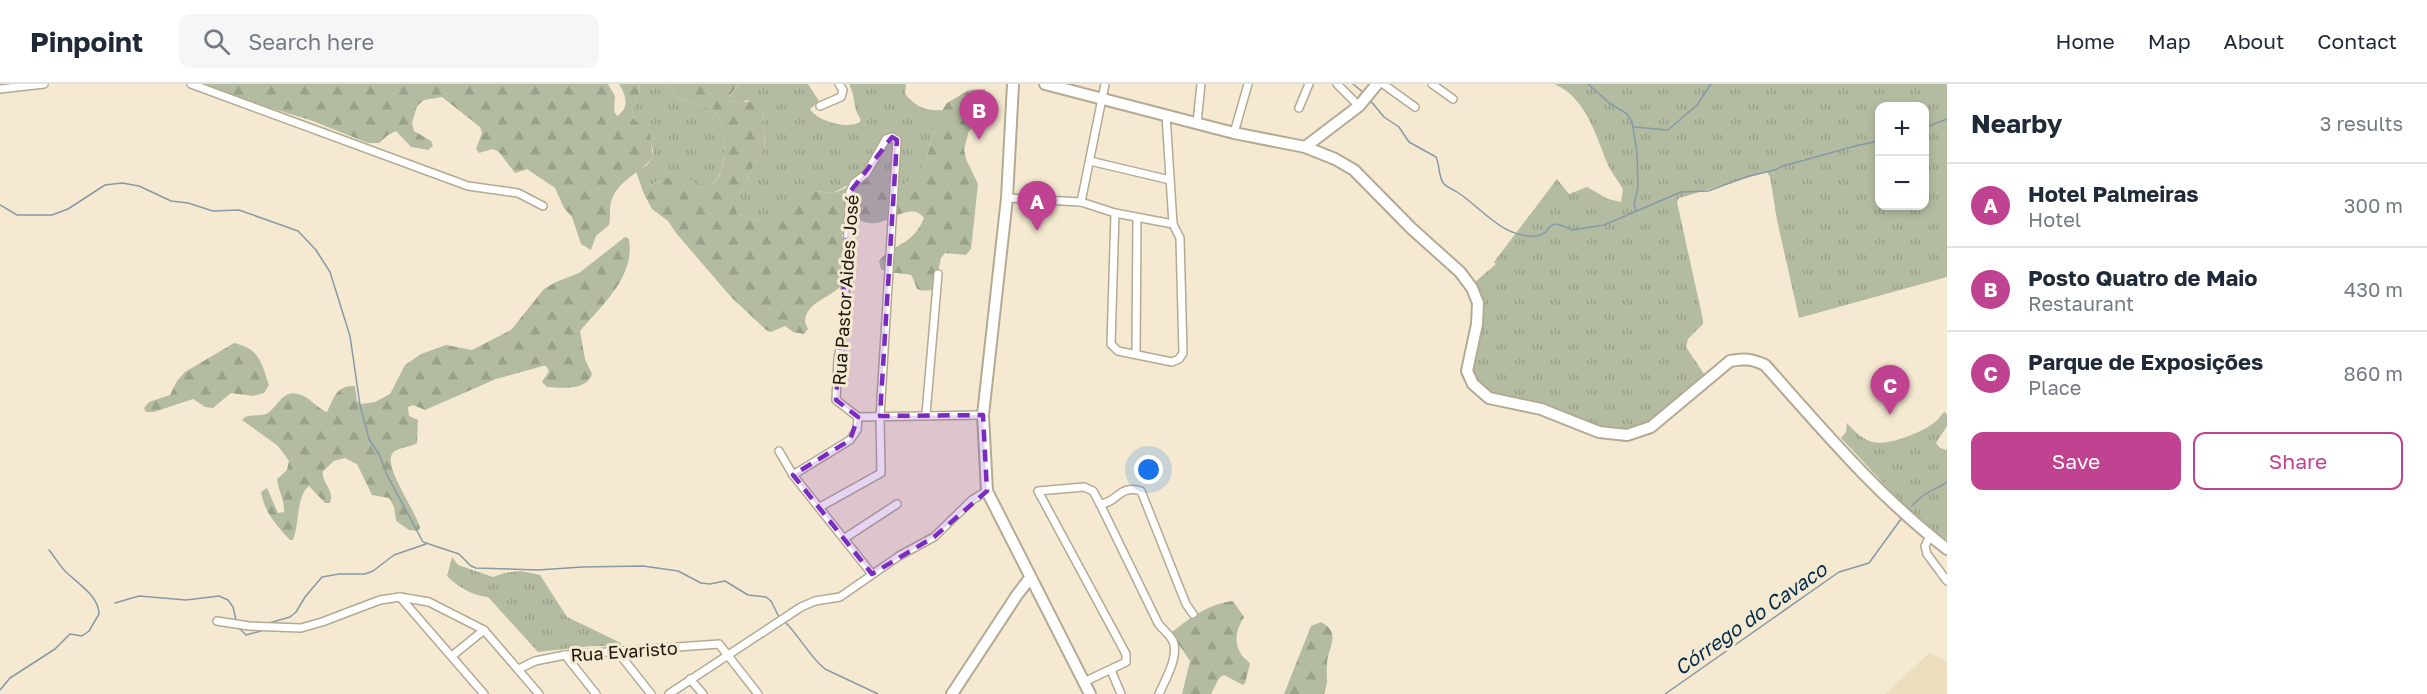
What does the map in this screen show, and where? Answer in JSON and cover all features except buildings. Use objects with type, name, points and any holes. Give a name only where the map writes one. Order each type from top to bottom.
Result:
[{"type":"main road","points":[[1013,84],[1007,198],[983,415],[987,491],[1090,694]]},
{"type":"main road","points":[[1046,84],[1071,87],[1102,98],[1234,133],[1305,147],[1335,159],[1354,170],[1466,280],[1478,303],[1477,324],[1467,371],[1473,384],[1490,398],[1541,409],[1599,432],[1626,435],[1651,427],[1730,361],[1743,358],[1765,365],[1835,444],[1930,536],[1947,549]]},
{"type":"main road","points":[[1305,147],[1378,86]]},
{"type":"main road","points":[[952,694],[1010,604],[1030,578]]},
{"type":"street","points":[[0,89],[44,84]]},
{"type":"street","points":[[191,84],[468,186],[518,193],[543,206]]},
{"type":"street","points":[[820,106],[841,97],[843,90],[839,84]]},
{"type":"street","points":[[1080,202],[1105,84]]},
{"type":"street","points":[[1197,123],[1201,84]]},
{"type":"street","points":[[1234,133],[1248,84]]},
{"type":"street","points":[[1299,108],[1309,84]]},
{"type":"street","points":[[1337,84],[1361,102]]},
{"type":"street","points":[[1432,84],[1453,99]]},
{"type":"street","points":[[1378,86],[1415,107]]},
{"type":"street","points":[[1115,213],[1111,344],[1118,351],[1172,362],[1179,359],[1182,353],[1180,238],[1173,224],[1166,115]]},
{"type":"street","name":"Rua Pastor Aides José","points":[[858,417],[836,400],[838,359],[843,334],[850,192],[854,183],[866,174],[886,139],[892,137],[897,140],[880,416]]},
{"type":"street","points":[[1090,161],[1170,180]]},
{"type":"street","points":[[1007,198],[1080,202],[1115,213],[1173,224]]},
{"type":"street","points":[[1136,354],[1137,218]]},
{"type":"street","points":[[926,414],[938,274]]},
{"type":"street","points":[[793,475],[850,440],[857,430],[858,417],[926,414],[983,415]]},
{"type":"street","points":[[820,507],[881,473],[880,416]]},
{"type":"street","points":[[778,451],[793,475],[872,574]]},
{"type":"street","points":[[1084,682],[1126,662],[1126,654],[1038,491],[1084,487],[1093,491],[1158,623],[1175,645],[1174,654],[1159,694]]},
{"type":"street","points":[[1100,504],[1105,504],[1123,490],[1133,489],[1141,492],[1186,604],[1193,614]]},
{"type":"street","points":[[669,694],[801,607],[815,601],[840,597],[899,556],[922,545],[972,500],[987,491]]},
{"type":"street","points":[[845,538],[897,504]]},
{"type":"street","points":[[1930,536],[1925,546],[1927,554],[1947,581]]},
{"type":"street","points":[[400,597],[484,694]]},
{"type":"street","points":[[217,621],[249,626],[301,628],[380,600],[400,597],[429,602],[484,630],[539,694]]},
{"type":"street","points":[[452,656],[484,630]]},
{"type":"street","name":"Rua Evaristo","points":[[519,669],[535,661],[565,655],[617,651],[719,645],[728,654]]},
{"type":"street","points":[[617,651],[651,694]]},
{"type":"street","points":[[728,654],[758,694]]},
{"type":"street","points":[[565,655],[596,694]]},
{"type":"street","points":[[1111,670],[1120,694]]},
{"type":"street","points":[[690,679],[703,694]]},
{"type":"highlighted area","points":[[892,137],[897,140],[880,416],[983,415],[987,491],[934,537],[872,574],[793,475],[850,440],[858,417],[836,400],[850,192]]},
{"type":"shaded area","points":[[1930,652],[1947,663],[1947,694],[1885,694]]},
{"type":"green space","points":[[191,84],[608,84],[615,96],[614,111],[617,116],[625,105],[619,84],[639,84],[640,92],[632,117],[650,134],[653,157],[624,182],[614,194],[610,205],[609,225],[596,236],[591,250],[581,244],[572,217],[564,208],[555,188],[527,169],[515,173],[499,152],[493,149],[479,153],[476,149],[482,133],[480,127],[442,97],[424,100],[417,106],[412,123],[414,131],[431,141],[433,146],[428,150],[411,147],[396,131],[379,143],[368,143],[310,120]]},
{"type":"green space","points":[[639,84],[667,84],[678,99],[703,105],[716,114],[722,129],[724,150],[721,171],[712,184],[698,186],[673,179],[663,180],[654,183],[643,192],[636,171],[647,165],[653,157],[653,151],[649,134],[632,117],[640,92]]},
{"type":"green space","points":[[667,84],[738,84],[730,96],[730,101],[751,101],[763,107],[765,151],[753,166],[742,191],[734,201],[737,214],[762,222],[808,194],[816,191],[833,193],[870,177],[880,177],[895,188],[902,187],[921,170],[927,159],[931,137],[938,127],[939,115],[947,103],[969,90],[985,89],[985,119],[969,131],[964,149],[966,159],[978,184],[971,249],[966,255],[945,253],[941,258],[934,290],[919,290],[911,275],[884,271],[879,261],[884,255],[908,240],[924,218],[913,211],[875,223],[856,220],[848,225],[842,235],[849,264],[847,278],[841,286],[819,301],[807,313],[805,322],[808,329],[804,334],[793,332],[785,326],[771,332],[766,330],[731,297],[668,221],[652,209],[643,192],[657,182],[675,177],[686,178],[701,185],[712,184],[721,171],[724,139],[720,120],[712,110],[703,105],[678,99]]},
{"type":"green space","points":[[738,84],[808,84],[819,101],[810,109],[819,117],[841,125],[860,122],[849,84],[906,84],[905,94],[917,105],[930,110],[942,110],[938,127],[931,137],[927,159],[921,170],[902,187],[848,185],[833,193],[816,191],[762,222],[737,214],[733,201],[742,191],[753,166],[765,151],[763,107],[747,100],[741,103],[729,101]]},
{"type":"green space","points":[[1554,84],[1947,84],[1947,277],[1799,318],[1777,220],[1770,177],[1767,172],[1679,198],[1677,202],[1703,320],[1703,324],[1688,339],[1686,347],[1706,377],[1654,420],[1641,426],[1613,431],[1485,395],[1471,370],[1483,313],[1474,283],[1496,264],[1494,262],[1557,179],[1569,194],[1587,187],[1608,199],[1621,202],[1623,189],[1608,165],[1588,118],[1574,98]]},
{"type":"green space","points":[[625,237],[629,240],[630,253],[622,278],[607,301],[580,331],[585,359],[592,374],[585,383],[573,387],[547,387],[542,382],[549,371],[546,366],[543,366],[496,379],[425,410],[413,405],[408,407],[409,416],[418,420],[417,443],[394,452],[391,461],[396,479],[420,528],[418,531],[409,530],[396,521],[394,507],[389,498],[372,495],[357,464],[345,458],[334,461],[323,471],[324,480],[331,494],[330,503],[325,503],[309,486],[302,496],[293,540],[290,540],[280,529],[268,512],[261,492],[267,488],[278,513],[284,512],[277,479],[287,470],[289,461],[278,446],[242,420],[245,417],[268,413],[285,396],[293,393],[306,397],[327,412],[336,393],[349,386],[355,386],[357,401],[361,404],[375,402],[390,394],[405,365],[421,354],[446,345],[472,350],[511,330],[544,289],[579,273]]},
{"type":"green space","points":[[234,343],[249,349],[258,358],[269,385],[264,393],[253,396],[231,393],[213,408],[205,407],[193,399],[154,412],[146,412],[144,408],[149,402],[170,395],[185,372]]},
{"type":"green space","points":[[1944,412],[1947,414],[1947,426],[1936,443],[1940,448],[1947,450],[1947,540],[1913,515],[1841,438],[1846,432],[1847,423],[1869,441],[1880,443],[1896,440],[1930,426]]},
{"type":"green space","points":[[452,557],[458,565],[493,577],[521,571],[540,575],[567,617],[621,643],[621,646],[592,646],[538,652],[488,597],[466,590],[447,576]]},
{"type":"green space","points":[[1233,601],[1244,617],[1237,639],[1241,654],[1250,664],[1245,683],[1243,685],[1224,675],[1219,678],[1211,694],[1182,694],[1190,661],[1171,633],[1208,608]]},
{"type":"green space","points":[[1321,622],[1328,627],[1333,636],[1324,694],[1284,694],[1311,626]]},
{"type":"waterway","points":[[1353,84],[1364,93]]},
{"type":"waterway","points":[[1588,84],[1608,102],[1627,114],[1632,122],[1637,152],[1638,187],[1634,205],[1636,211]]},
{"type":"waterway","points":[[1634,127],[1668,130],[1697,105],[1711,84]]},
{"type":"waterway","points":[[1369,99],[1384,117],[1399,127],[1409,142],[1436,157],[1444,184],[1504,228],[1525,236],[1542,235],[1556,224],[1572,230],[1604,225],[1681,192],[1708,191],[1783,166],[1875,142]]},
{"type":"waterway","points":[[1929,126],[1947,119]]},
{"type":"waterway","points":[[0,205],[17,215],[52,215],[68,209],[105,185],[122,183],[139,186],[171,201],[188,203],[213,211],[239,210],[298,231],[316,250],[330,272],[350,336],[360,405],[369,439],[380,456],[386,473],[423,542],[459,554],[476,568],[538,570],[643,566],[678,571],[701,583],[725,581],[748,595],[766,597],[771,601],[779,617]]},
{"type":"waterway","name":"Córrego do Cavaco","points":[[1912,506],[1925,494],[1947,482]]},
{"type":"waterway","name":"Córrego do Cavaco","points":[[1665,694],[1839,572],[1869,563],[1901,519]]},
{"type":"waterway","points":[[269,623],[290,617],[296,612],[322,577],[339,574],[365,574],[373,571],[394,555],[426,544]]},
{"type":"waterway","points":[[0,690],[10,678],[55,649],[70,634],[82,636],[89,631],[99,614],[92,596],[64,571],[49,550]]},
{"type":"waterway","points":[[115,603],[139,596],[186,600],[219,596],[228,600],[233,607],[236,620]]},
{"type":"waterway","points":[[786,623],[825,669],[878,694]]},
{"type":"waterway","points":[[240,629],[246,635],[261,631]]},
{"type":"place","name":"Posto Quatro de Maio","points":[[979,140]]},
{"type":"place","name":"Hotel Palmeiras","points":[[1037,231]]},
{"type":"place","name":"Parque de Exposições","points":[[1890,415]]}]
